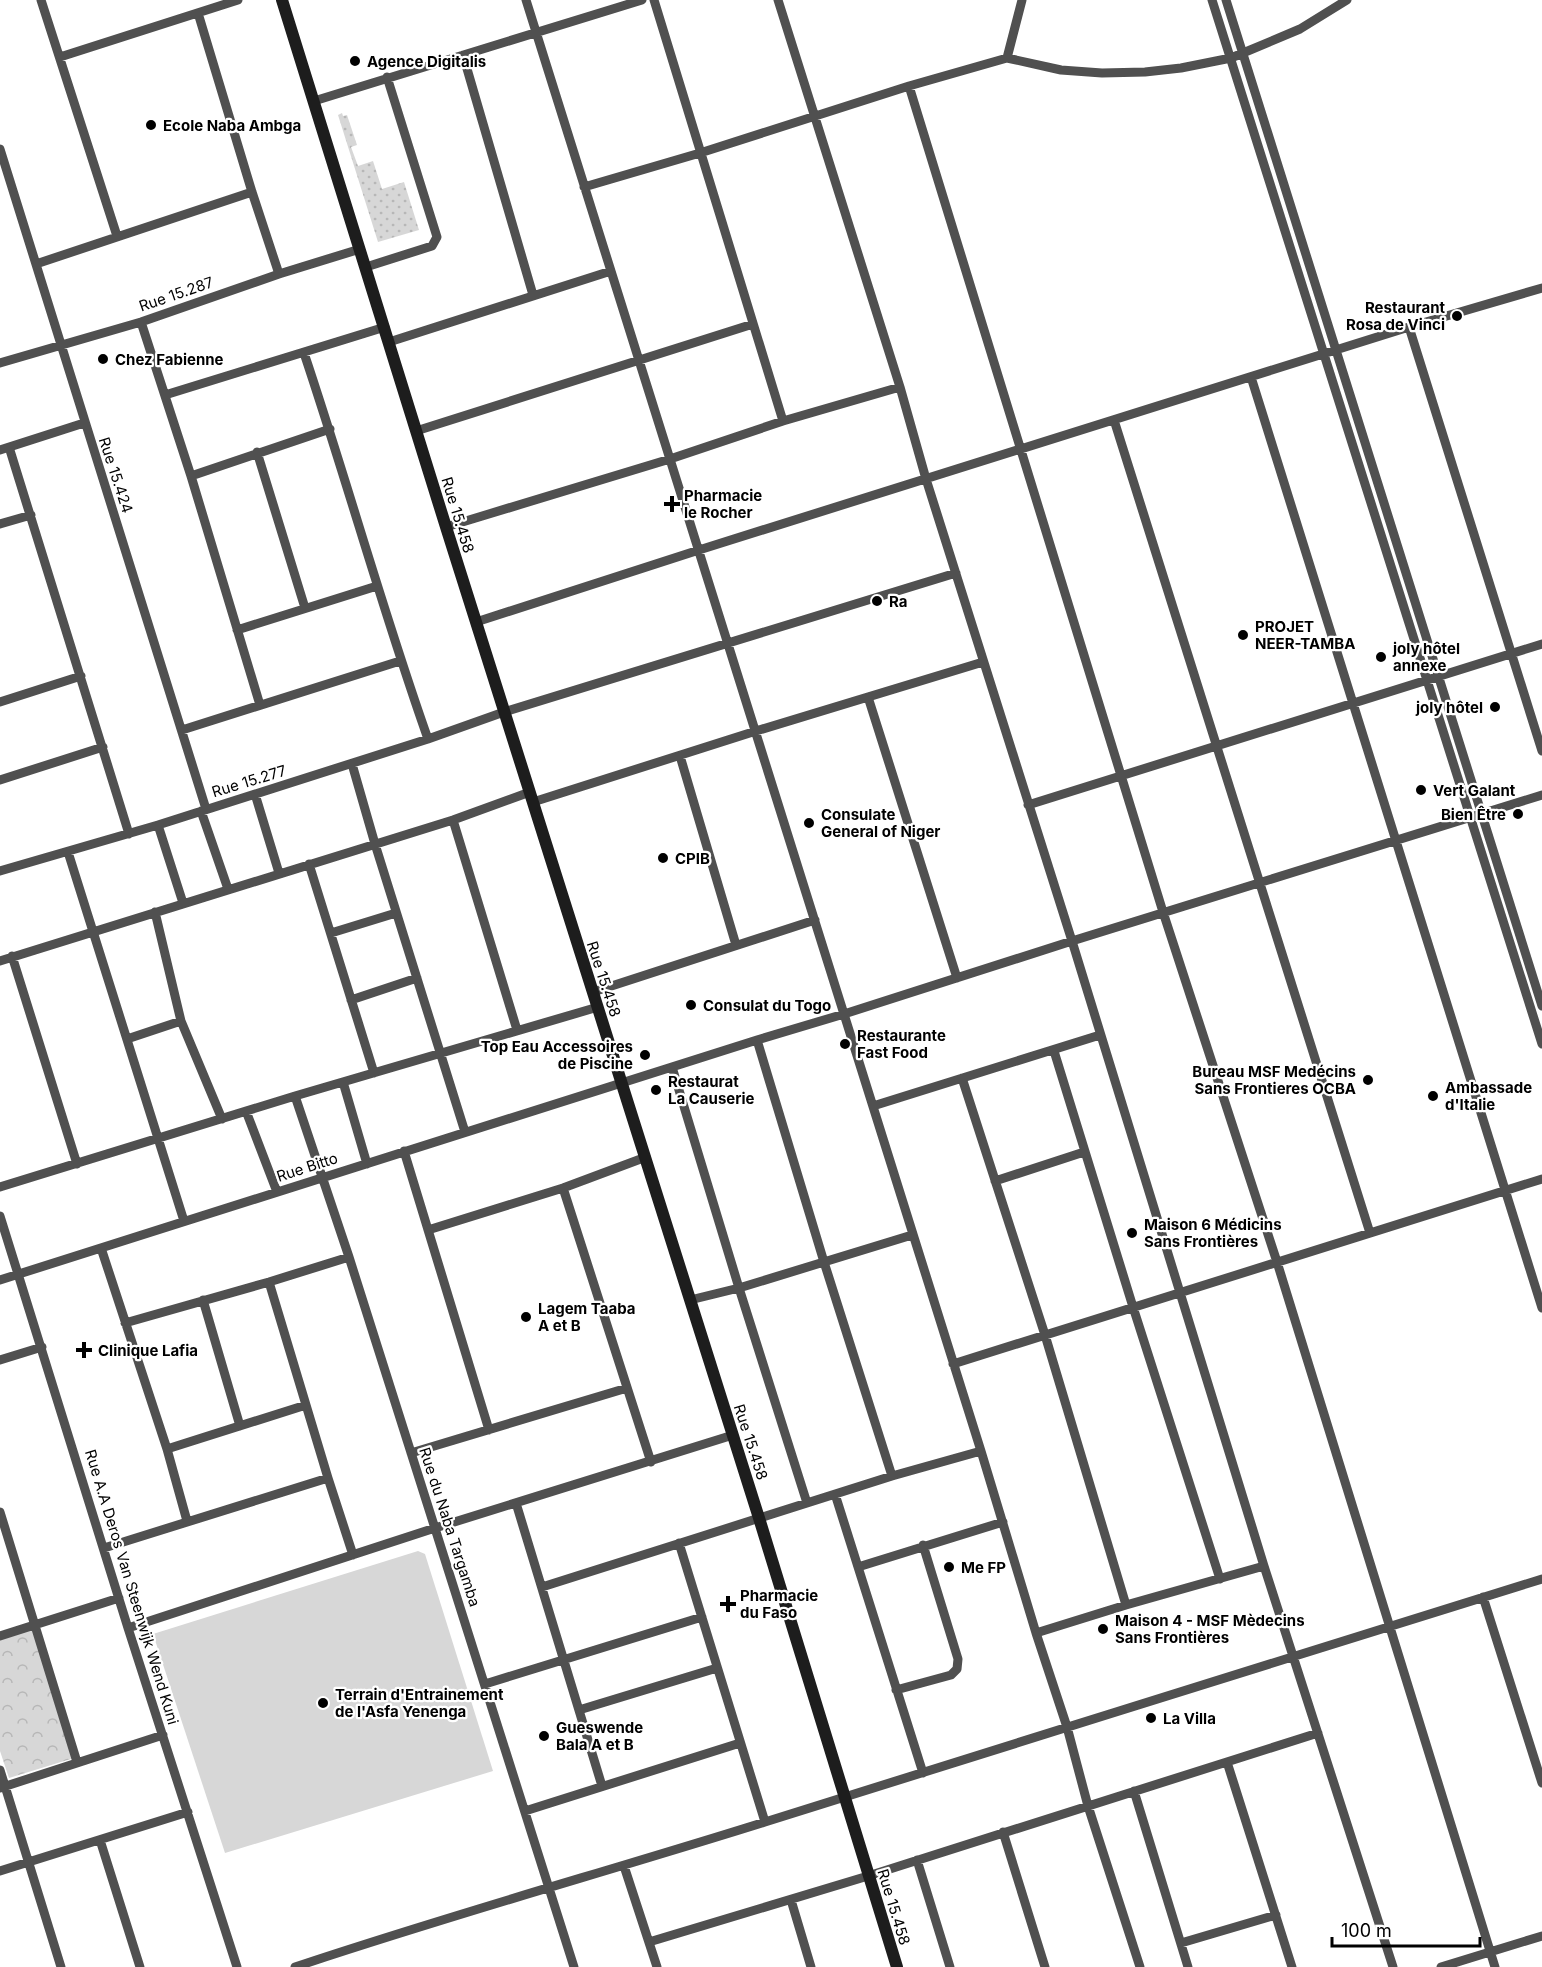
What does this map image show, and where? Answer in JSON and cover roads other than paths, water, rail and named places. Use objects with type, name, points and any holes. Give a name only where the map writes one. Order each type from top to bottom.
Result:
[{"type":"main road","name":"Rue 15.458","points":[[282,0],[759,1518],[897,1967]]},
{"type":"street","points":[[41,0],[117,236]]},
{"type":"street","points":[[60,57],[238,0]]},
{"type":"street","points":[[526,0],[981,1451],[1067,1727],[1088,1806],[1140,1967]]},
{"type":"street","points":[[314,101],[642,0]]},
{"type":"street","points":[[654,0],[783,421]]},
{"type":"street","points":[[778,0],[900,387],[926,479],[1264,1566],[1392,1967]]},
{"type":"street","points":[[1008,58],[1022,0]]},
{"type":"street","points":[[1212,0],[1542,1044]]},
{"type":"street","points":[[1226,0],[1482,815],[1537,975],[1542,1006]]},
{"type":"street","points":[[584,187],[700,153],[909,86],[1008,58],[1060,70],[1102,73],[1180,68],[1231,58],[1300,29],[1347,0]]},
{"type":"street","points":[[198,13],[279,274]]},
{"type":"street","points":[[464,55],[533,295]]},
{"type":"street","points":[[366,267],[432,246],[437,237],[387,77]]},
{"type":"street","points":[[909,86],[1163,912],[1277,1262],[1495,1967]]},
{"type":"street","name":"Rue 15.424","points":[[0,149],[182,730],[228,889]]},
{"type":"street","points":[[1265,165],[1277,162]]},
{"type":"street","points":[[36,264],[252,192]]},
{"type":"street","points":[[1284,226],[1296,223]]},
{"type":"street","name":"Rue 15.287","points":[[0,363],[141,322],[279,274],[360,249]]},
{"type":"street","points":[[389,342],[611,271]]},
{"type":"street","points":[[476,622],[1335,350],[1542,288]]},
{"type":"street","points":[[141,322],[191,476],[260,705]]},
{"type":"street","points":[[416,430],[753,324]]},
{"type":"street","points":[[165,395],[384,327]]},
{"type":"street","points":[[1409,327],[1542,751]]},
{"type":"street","points":[[304,353],[330,429],[400,661],[428,739]]},
{"type":"street","points":[[1251,377],[1542,1308]]},
{"type":"street","points":[[446,527],[670,459],[783,421],[900,387]]},
{"type":"street","points":[[1114,420],[1370,1233]]},
{"type":"street","points":[[84,423],[5,448],[31,515],[129,834]]},
{"type":"street","points":[[191,476],[330,429]]},
{"type":"street","points":[[258,452],[305,608]]},
{"type":"street","points":[[0,524],[31,515]]},
{"type":"street","name":"Rue 15.277","points":[[0,871],[158,825],[352,764],[504,712],[956,573]]},
{"type":"street","points":[[237,630],[377,586]]},
{"type":"street","points":[[1028,805],[1542,644]]},
{"type":"street","points":[[182,730],[400,661]]},
{"type":"street","points":[[0,960],[453,820],[680,756],[983,662]]},
{"type":"street","points":[[0,702],[81,676]]},
{"type":"street","points":[[868,697],[957,978]]},
{"type":"street","points":[[0,780],[103,747]]},
{"type":"street","points":[[680,756],[736,945]]},
{"type":"street","points":[[352,764],[465,1132]]},
{"type":"street","points":[[255,794],[279,873]]},
{"type":"street","name":"Rue Bitto","points":[[0,1280],[1163,912],[1542,795]]},
{"type":"street","points":[[453,820],[517,1030]]},
{"type":"street","points":[[158,825],[183,903]]},
{"type":"street","points":[[68,852],[184,1221]]},
{"type":"street","points":[[309,864],[374,1072]]},
{"type":"street","points":[[155,912],[181,1021],[222,1119]]},
{"type":"street","points":[[331,933],[396,913]]},
{"type":"street","points":[[593,992],[815,920]]},
{"type":"street","points":[[12,956],[77,1164]]},
{"type":"street","points":[[351,1000],[417,978]]},
{"type":"street","points":[[0,1187],[374,1072],[598,1007]]},
{"type":"street","points":[[127,1039],[181,1021]]},
{"type":"street","points":[[873,1106],[1100,1035]]},
{"type":"street","points":[[757,1040],[892,1476]]},
{"type":"street","points":[[1054,1051],[1220,1579]]},
{"type":"street","points":[[672,1067],[807,1503]]},
{"type":"street","points":[[962,1078],[1045,1335],[1126,1605]]},
{"type":"street","points":[[343,1082],[367,1164]]},
{"type":"street","name":"Rue du Naba Targamba","points":[[295,1096],[349,1257],[574,1967]]},
{"type":"street","points":[[246,1112],[277,1192]]},
{"type":"street","points":[[404,1152],[489,1430]]},
{"type":"street","points":[[995,1181],[1084,1152]]},
{"type":"street","points":[[428,1230],[563,1188],[646,1157]]},
{"type":"street","points":[[953,1364],[1542,1179]]},
{"type":"street","points":[[563,1188],[651,1462]]},
{"type":"street","name":"Rue A.A Deros Van Steenwijk Wend Kuni","points":[[0,1216],[128,1628],[237,1967]]},
{"type":"street","points":[[690,1300],[739,1288],[912,1235]]},
{"type":"street","points":[[101,1248],[167,1449],[187,1521]]},
{"type":"street","points":[[125,1323],[349,1257]]},
{"type":"street","points":[[269,1282],[353,1555]]},
{"type":"street","points":[[203,1300],[240,1426]]},
{"type":"street","points":[[0,1360],[42,1347]]},
{"type":"street","points":[[411,1453],[627,1388]]},
{"type":"street","points":[[167,1449],[306,1405]]},
{"type":"street","points":[[128,1628],[435,1528],[733,1435]]},
{"type":"street","points":[[542,1587],[892,1476],[981,1451]]},
{"type":"street","points":[[104,1548],[328,1478]]},
{"type":"street","points":[[835,1494],[923,1773]]},
{"type":"street","points":[[516,1503],[602,1785]]},
{"type":"street","points":[[0,1512],[77,1762]]},
{"type":"street","points":[[858,1567],[1003,1522]]},
{"type":"street","points":[[679,1543],[765,1822]]},
{"type":"street","points":[[896,1690],[951,1675],[958,1665],[923,1545]]},
{"type":"street","points":[[1036,1633],[1264,1566]]},
{"type":"street","points":[[295,1967],[324,1962],[549,1887],[624,1866],[1542,1579]]},
{"type":"street","points":[[1483,1597],[1542,1783]]},
{"type":"street","points":[[0,1636],[119,1598]]},
{"type":"street","points":[[485,1684],[702,1617]]},
{"type":"street","points":[[579,1710],[717,1668]]},
{"type":"street","points":[[649,1942],[868,1876],[1318,1733]]},
{"type":"street","points":[[3,1787],[163,1735]]},
{"type":"street","points":[[525,1811],[740,1743]]},
{"type":"street","points":[[1227,1762],[1292,1967]]},
{"type":"street","points":[[0,1770],[3,1787],[61,1967]]},
{"type":"street","points":[[1134,1791],[1188,1967]]},
{"type":"street","points":[[0,1870],[188,1812]]},
{"type":"street","points":[[1003,1832],[1045,1967]]},
{"type":"street","points":[[100,1840],[140,1967]]},
{"type":"street","points":[[917,1860],[950,1967]]},
{"type":"street","points":[[624,1866],[657,1967]]},
{"type":"street","points":[[791,1900],[811,1967]]},
{"type":"street","points":[[1181,1943],[1276,1915]]},
{"type":"street","points":[[1441,1967],[1542,1936]]},
{"type":"place","name":"Agence Digitalis","points":[[355,61]]},
{"type":"place","name":"Ecole Naba Ambga","points":[[151,125]]},
{"type":"place","name":"Restaurant Rosa de Vinci","points":[[1457,316]]},
{"type":"place","name":"Chez Fabienne","points":[[103,359]]},
{"type":"place","name":"Pharmacie le Rocher","points":[[672,504]]},
{"type":"place","name":"Ra","points":[[877,601]]},
{"type":"place","name":"PROJET NEER-TAMBA","points":[[1243,635]]},
{"type":"place","name":"joly hôtel annexe","points":[[1381,657]]},
{"type":"place","name":"joly hôtel","points":[[1495,707]]},
{"type":"place","name":"Vert Galant","points":[[1421,790]]},
{"type":"place","name":"Bien Être","points":[[1518,814]]},
{"type":"place","name":"Consulate General of Niger","points":[[809,823]]},
{"type":"place","name":"CPIB","points":[[663,858]]},
{"type":"place","name":"Consulat du Togo","points":[[691,1005]]},
{"type":"place","name":"Restaurante Fast Food","points":[[845,1044]]},
{"type":"place","name":"Top Eau Accessoires de Piscine","points":[[645,1055]]},
{"type":"place","name":"Bureau MSF Medécins Sans Frontieres OCBA","points":[[1368,1080]]},
{"type":"place","name":"Restaurat La Causerie","points":[[656,1090]]},
{"type":"place","name":"Ambassade d'Italie","points":[[1433,1096]]},
{"type":"place","name":"Maison 6 Médicins Sans Frontières","points":[[1132,1233]]},
{"type":"place","name":"Lagem Taaba A et B","points":[[526,1317]]},
{"type":"place","name":"Clinique Lafia","points":[[84,1350]]},
{"type":"place","name":"Me FP","points":[[949,1567]]},
{"type":"place","name":"Pharmacie du Faso","points":[[728,1604]]},
{"type":"place","name":"Maison 4 - MSF Mèdecins Sans Frontières","points":[[1103,1629]]},
{"type":"place","name":"Terrain d'Entrainement de l'Asfa Yenenga","points":[[323,1703]]},
{"type":"place","name":"La Villa","points":[[1151,1718]]},
{"type":"place","name":"Gueswende Bala A et B","points":[[544,1736]]}]
